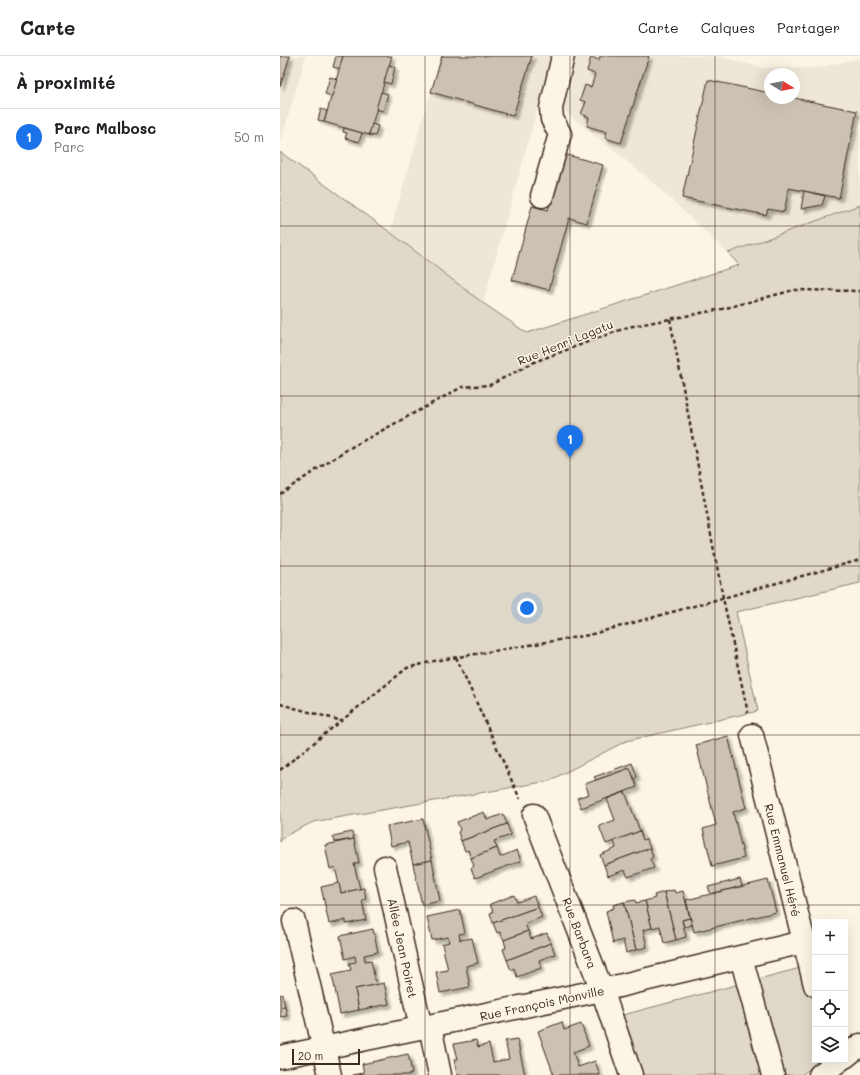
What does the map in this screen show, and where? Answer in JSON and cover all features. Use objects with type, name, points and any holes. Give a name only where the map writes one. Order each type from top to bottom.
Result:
[{"type":"street","points":[[542,196],[560,134],[552,119],[551,108],[564,56]]},
{"type":"street","name":"Rue Emmanuel Héré","points":[[752,735],[812,974]]},
{"type":"street","name":"Rue Barbara","points":[[534,816],[602,990],[631,1075]]},
{"type":"street","name":"Allée Jean Poiret","points":[[385,867],[425,1027],[440,1075]]},
{"type":"street","points":[[294,921],[330,1075]]},
{"type":"street","name":"Rue François Monville","points":[[280,1058],[602,990],[803,942]]},
{"type":"street","points":[[741,957],[773,1075]]},
{"type":"street","points":[[848,1054],[860,1046]]},
{"type":"street","points":[[820,1075],[836,1063]]},
{"type":"path","name":"Rue Henri Lagatu","points":[[280,494],[348,449],[462,387],[490,385],[534,362],[628,327],[722,309],[794,290],[860,291]]},
{"type":"path","points":[[670,319],[723,598],[752,735]]},
{"type":"path","points":[[280,770],[407,668],[456,657],[590,634],[860,560]]},
{"type":"path","points":[[456,657],[525,810],[534,816]]},
{"type":"path","points":[[280,704],[342,721]]},
{"type":"shaded area","points":[[280,56],[306,56],[280,144]]},
{"type":"shaded area","points":[[441,56],[552,56],[483,303],[390,232]]},
{"type":"shaded area","points":[[572,56],[715,56],[765,68],[764,104],[800,104],[800,68],[816,68],[860,58],[860,205],[728,253],[648,178],[559,107]]},
{"type":"shaded area","points":[[280,152],[390,232],[483,303],[527,333],[739,265],[728,253],[860,205],[860,583],[736,612],[758,711],[626,741],[549,781],[313,822],[285,836],[280,842]]},
{"type":"shaded area","points":[[804,967],[812,995],[812,1063],[819,1063],[801,1075],[637,1075],[615,1017]]},
{"type":"building","points":[[280,56],[290,56],[280,87]]},
{"type":"building","points":[[336,56],[343,56],[340,69],[333,67]]},
{"type":"building","points":[[343,56],[392,56],[369,135],[324,122]]},
{"type":"building","points":[[442,56],[532,56],[513,116],[431,92]]},
{"type":"building","points":[[600,56],[649,56],[621,143],[605,138],[607,132],[587,126],[589,117],[581,114],[586,102],[580,100],[585,85],[591,87],[595,74],[587,71],[591,57],[599,60]]},
{"type":"building","points":[[389,65],[395,67],[391,84],[384,82]]},
{"type":"building","points":[[330,77],[337,79],[332,96],[325,94]]},
{"type":"building","points":[[708,80],[764,92],[764,104],[800,104],[800,99],[857,111],[839,198],[789,188],[784,212],[768,209],[766,215],[682,198]]},
{"type":"building","points":[[381,92],[388,94],[383,111],[376,109]]},
{"type":"building","points":[[321,109],[327,111],[324,122],[318,120]]},
{"type":"building","points":[[372,124],[378,126],[375,136],[369,135]]},
{"type":"building","points":[[344,128],[362,133],[359,142],[345,138],[347,133],[343,132]]},
{"type":"building","points":[[564,154],[603,165],[587,223],[569,218],[549,290],[512,280],[532,206],[548,210]]},
{"type":"building","points":[[804,191],[825,196],[822,205],[801,209]]},
{"type":"building","points":[[728,736],[746,808],[733,812],[744,858],[712,866],[703,829],[716,825],[696,745]]},
{"type":"building","points":[[632,763],[637,777],[634,779],[630,768],[596,780],[594,777]]},
{"type":"building","points":[[630,768],[637,787],[581,808],[577,798],[589,794],[585,784]]},
{"type":"building","points":[[625,792],[640,831],[606,844],[599,826],[615,820],[607,799]]},
{"type":"building","points":[[484,812],[487,820],[503,814],[507,824],[461,841],[458,832],[460,830],[457,822]]},
{"type":"building","points":[[423,819],[432,860],[413,864],[408,842],[391,846],[387,826]]},
{"type":"building","points":[[507,824],[511,835],[494,841],[497,848],[471,858],[468,850],[465,851],[461,841]]},
{"type":"building","points":[[640,831],[643,840],[646,839],[650,848],[604,865],[600,855],[616,848],[614,841]]},
{"type":"building","points":[[352,832],[354,839],[335,842],[333,836]]},
{"type":"building","points":[[354,839],[359,863],[354,864],[360,889],[341,893],[335,867],[330,869],[325,845]]},
{"type":"building","points":[[497,848],[500,857],[517,850],[521,861],[475,878],[471,868],[474,866],[471,858]]},
{"type":"building","points":[[650,848],[653,857],[650,859],[654,868],[628,877],[625,870],[608,876],[604,865]]},
{"type":"building","points":[[432,860],[440,901],[422,905],[413,864]]},
{"type":"building","points":[[740,879],[742,886],[711,894],[708,887]]},
{"type":"building","points":[[768,880],[776,912],[694,932],[686,900]]},
{"type":"building","points":[[339,883],[341,893],[364,888],[366,899],[362,900],[366,920],[346,924],[346,920],[329,924],[321,887]]},
{"type":"building","points":[[674,890],[675,893],[683,891],[690,918],[682,920],[686,937],[676,940],[664,892]]},
{"type":"building","points":[[664,892],[676,940],[664,943],[660,926],[652,928],[645,901],[655,898],[654,895]]},
{"type":"building","points":[[514,895],[517,902],[534,896],[538,907],[493,923],[490,913],[493,912],[490,904]]},
{"type":"building","points":[[635,900],[636,903],[645,901],[652,928],[643,930],[647,947],[636,950],[624,902]]},
{"type":"building","points":[[624,902],[636,950],[626,953],[623,940],[613,943],[606,911],[614,908],[613,905]]},
{"type":"building","points":[[538,907],[542,917],[525,924],[528,931],[504,940],[500,932],[497,933],[493,923]]},
{"type":"building","points":[[460,910],[465,933],[459,934],[460,940],[472,938],[478,963],[466,966],[470,987],[440,993],[436,972],[448,970],[442,944],[449,942],[448,937],[432,940],[427,917]]},
{"type":"building","points":[[690,918],[692,925],[684,927],[682,920]]},
{"type":"building","points":[[373,929],[378,952],[364,955],[365,961],[371,960],[376,985],[355,989],[359,1010],[340,1014],[332,974],[351,970],[349,963],[356,962],[355,956],[345,959],[340,936]]},
{"type":"building","points":[[528,931],[531,939],[547,933],[551,943],[507,960],[503,949],[506,948],[504,940]]},
{"type":"building","points":[[551,943],[555,954],[539,960],[541,968],[517,977],[514,968],[511,970],[507,960]]},
{"type":"building","points":[[384,983],[389,1004],[359,1010],[355,989]]},
{"type":"building","points":[[282,994],[285,1006],[280,1007],[280,995]]},
{"type":"building","points":[[285,1006],[287,1016],[280,1017],[280,1007]]},
{"type":"building","points":[[562,1022],[564,1030],[581,1024],[589,1046],[573,1052],[578,1067],[595,1061],[600,1075],[554,1075],[538,1031]]},
{"type":"building","points":[[517,1039],[525,1075],[457,1075],[454,1059],[458,1059],[454,1044],[476,1040],[478,1047],[489,1044],[493,1062],[509,1059],[505,1041]]},
{"type":"building","points":[[408,1054],[412,1073],[408,1075],[353,1075],[364,1073],[362,1064]]},
{"type":"place","name":"Parc Malbosc","points":[[570,458]]}]
